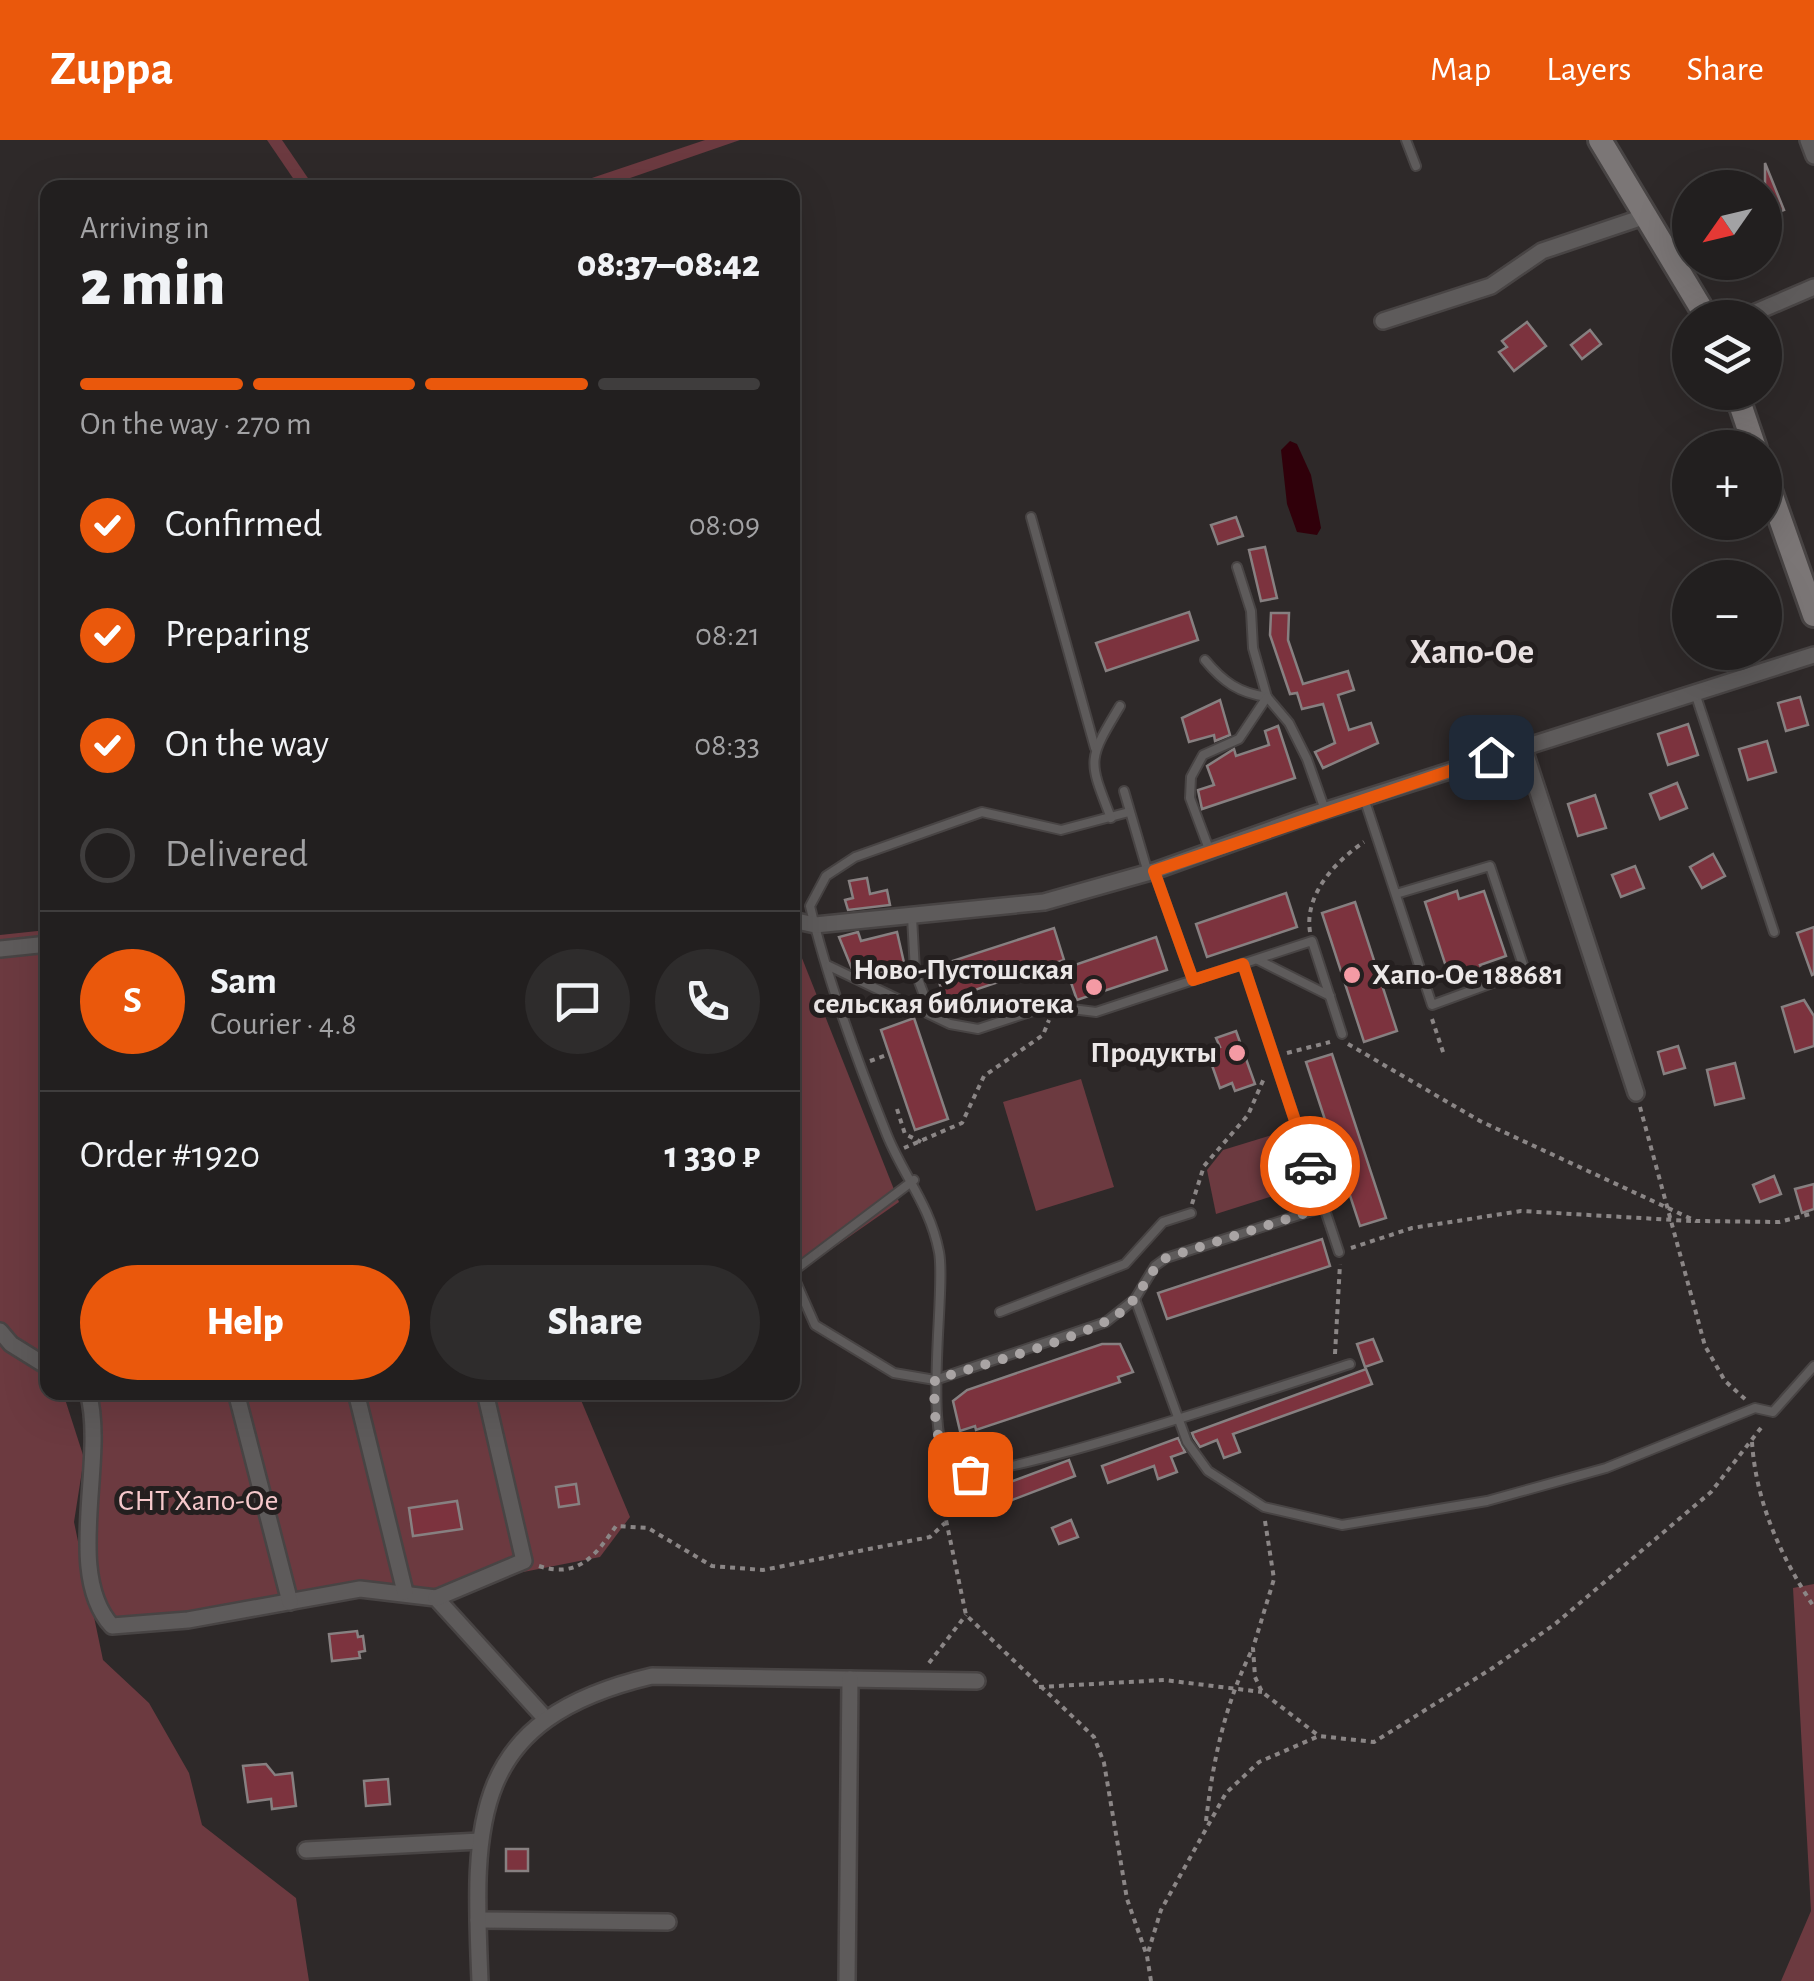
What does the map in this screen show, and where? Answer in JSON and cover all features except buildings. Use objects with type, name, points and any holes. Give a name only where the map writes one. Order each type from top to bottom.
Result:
[{"type":"street","points":[[1600,140],[1696,300]]},
{"type":"street","points":[[1808,140],[1814,156]]},
{"type":"street","points":[[1383,321],[1491,286],[1542,251],[1646,216]]},
{"type":"street","points":[[1782,301],[1814,287]]},
{"type":"street","points":[[1782,524],[1814,615]]},
{"type":"street","points":[[800,922],[815,925],[1044,902],[1151,872],[1325,810],[1814,655]]},
{"type":"street","points":[[1523,746],[1636,1092]]},
{"type":"street","points":[[0,949],[40,945]]},
{"type":"street","points":[[0,1331],[11,1344],[40,1361]]},
{"type":"street","points":[[90,1400],[96,1420],[86,1524],[92,1586],[99,1612],[112,1626],[188,1620],[360,1589],[436,1598],[524,1562],[487,1400]]},
{"type":"street","points":[[238,1400],[290,1602]]},
{"type":"street","points":[[358,1400],[405,1592]]},
{"type":"street","points":[[436,1598],[545,1718]]},
{"type":"street","points":[[480,1981],[480,1841],[493,1787],[517,1746],[545,1718],[600,1688],[652,1676],[977,1681]]},
{"type":"street","points":[[847,1981],[850,1679]]},
{"type":"street","points":[[306,1850],[480,1841]]},
{"type":"street","points":[[478,1920],[668,1922]]},
{"type":"lane","points":[[1406,140],[1416,166]]},
{"type":"lane","points":[[1030,518],[1095,748]]},
{"type":"lane","points":[[1237,568],[1251,610],[1253,648],[1267,697],[1288,723],[1308,759],[1325,810]]},
{"type":"lane","points":[[1206,660],[1244,694],[1267,697]]},
{"type":"lane","points":[[1695,692],[1774,932]]},
{"type":"lane","points":[[1210,851],[1190,798],[1191,777],[1204,755],[1238,738],[1267,697]]},
{"type":"lane","points":[[1111,818],[1092,768],[1095,748],[1120,706]]},
{"type":"lane","points":[[1124,790],[1193,980]]},
{"type":"lane","points":[[1364,798],[1432,1004],[1525,971],[1494,871],[1483,865],[1396,894]]},
{"type":"lane","points":[[1129,812],[1061,830],[982,812],[855,857],[826,876],[810,906],[862,1063],[896,1151],[914,1180],[940,1254],[942,1295],[933,1408],[948,1464],[957,1472],[970,1474],[1026,1461],[1178,1420],[1350,1364]]},
{"type":"lane","points":[[912,917],[915,971],[930,1014]]},
{"type":"lane","points":[[828,966],[965,1030],[1048,1006],[1096,1012],[1312,941],[1344,1038]]},
{"type":"lane","points":[[1257,959],[1330,996]]},
{"type":"lane","points":[[1243,964],[1338,1252]]},
{"type":"lane","points":[[800,1266],[914,1180]]},
{"type":"lane","points":[[800,1290],[815,1325],[894,1373],[935,1380],[1106,1322],[1135,1299],[1155,1266],[1166,1258],[1324,1207]]},
{"type":"lane","points":[[1000,1312],[1125,1264],[1162,1222],[1190,1213]]},
{"type":"lane","points":[[1137,1250],[1155,1266]]},
{"type":"lane","points":[[1135,1299],[1187,1442],[1208,1471],[1264,1507],[1342,1525],[1487,1501],[1606,1468],[1755,1408],[1773,1412],[1814,1366]]},
{"type":"path","points":[[1312,941],[1308,922],[1322,885],[1337,861],[1376,834]]},
{"type":"path","points":[[1432,1004],[1430,1014],[1444,1054]]},
{"type":"path","points":[[896,1151],[962,1123],[984,1076],[1043,1035],[1049,1026],[1048,1006]]},
{"type":"path","points":[[1190,1213],[1195,1184],[1204,1166],[1248,1114],[1274,1056],[1320,1041],[1344,1038],[1480,1121],[1696,1222]]},
{"type":"path","points":[[862,1063],[889,1054]]},
{"type":"path","points":[[1636,1092],[1704,1346],[1724,1381],[1755,1408]]},
{"type":"path","points":[[906,1106],[897,1109],[905,1134],[922,1142]]},
{"type":"path","points":[[1334,1369],[1342,1275],[1338,1252],[1412,1228],[1521,1211],[1696,1222],[1780,1222],[1814,1213]]},
{"type":"path","points":[[1146,1956],[1161,1910],[1206,1826],[1226,1793],[1259,1762],[1318,1736],[1374,1742],[1490,1669],[1555,1624],[1712,1492],[1773,1412]]},
{"type":"path","points":[[1752,1442],[1755,1484],[1790,1571],[1814,1607]]},
{"type":"path","points":[[957,1472],[942,1501],[966,1615],[1094,1737],[1104,1763],[1127,1899],[1151,1981]]},
{"type":"path","points":[[1206,1826],[1219,1740],[1234,1687],[1254,1648],[1274,1579],[1264,1507]]},
{"type":"path","points":[[524,1562],[555,1571],[584,1566],[616,1526],[648,1528],[712,1566],[763,1570],[930,1536],[944,1523]]},
{"type":"path","points":[[913,1680],[966,1615]]},
{"type":"path","points":[[1254,1648],[1255,1677],[1262,1692],[1318,1736]]},
{"type":"path","points":[[1039,1686],[1164,1680],[1262,1692]]},
{"type":"green space","points":[[267,140],[282,140],[309,180],[294,180]]},
{"type":"green space","points":[[705,140],[740,140],[624,180],[586,180]]},
{"type":"green space","name":"СНТ Хапо-Ое","points":[[40,931],[40,1400],[65,1400],[84,1458],[74,1522],[87,1585],[79,1522],[90,1435],[88,1418],[79,1400],[581,1400],[630,1517],[600,1557],[436,1589],[367,1581],[188,1612],[111,1618],[93,1612],[103,1660],[149,1703],[189,1773],[202,1825],[296,1898],[309,1981],[0,1981],[0,935]]},
{"type":"green space","points":[[800,953],[899,1202],[800,1271]]},
{"type":"green space","points":[[1081,1079],[1114,1187],[1036,1211],[1003,1102]]},
{"type":"green space","points":[[1282,1132],[1298,1188],[1216,1214],[1207,1170],[1223,1150]]},
{"type":"green space","points":[[1814,1584],[1814,1981],[1781,1981],[1811,1911],[1793,1588]]},
{"type":"shaded area","points":[[1290,441],[1297,444],[1311,475],[1321,528],[1317,535],[1297,532],[1287,504],[1281,450]]},
{"type":"way so far","points":[[970,1474],[957,1472],[948,1464],[933,1408],[935,1380],[1106,1322],[1135,1299],[1155,1266],[1166,1258],[1324,1207],[1310,1166]]},
{"type":"place","name":"Хапо-Ое 188681","points":[[1352,975]]},
{"type":"place","name":"Ново-Пустошская сельская библиотека","points":[[1094,987]]},
{"type":"place","name":"Продукты","points":[[1237,1053]]},
{"type":"district","name":"Хапо-Ое","points":[[1472,652]]},
{"type":"route","points":[[1310,1166],[1243,964],[1193,980],[1154,871],[1491,757]]}]
